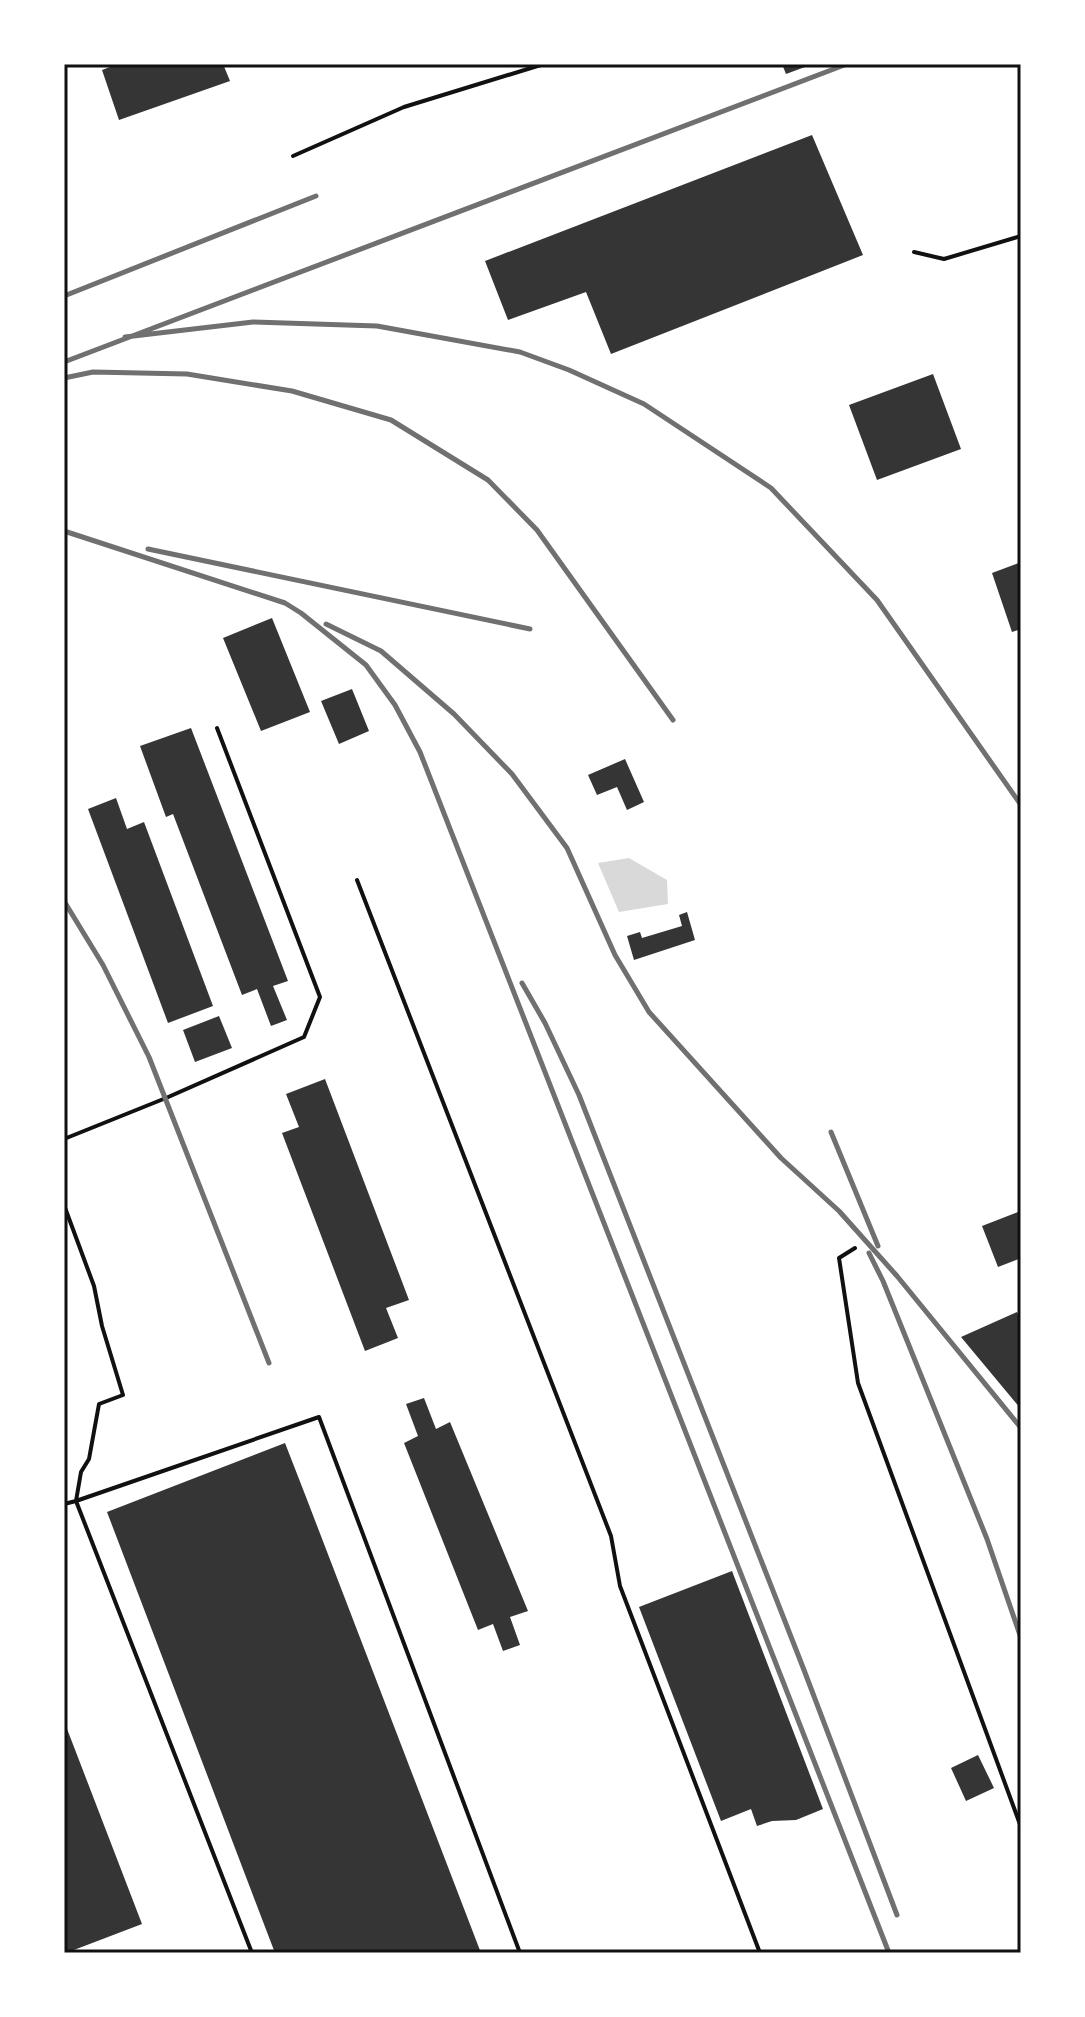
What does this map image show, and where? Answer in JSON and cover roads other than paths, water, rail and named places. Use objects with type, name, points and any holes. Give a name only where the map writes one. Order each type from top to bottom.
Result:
[{"type":"lane","points":[[293,156],[404,107],[544,64]]},
{"type":"lane","points":[[914,252],[944,259],[1021,236]]},
{"type":"lane","points":[[64,1139],[304,1037],[320,997],[217,728]]},
{"type":"lane","points":[[357,880],[611,1536],[620,1586],[760,1953]]},
{"type":"lane","points":[[64,1205],[94,1286],[102,1326],[123,1395],[99,1404],[89,1459],[81,1472],[76,1501],[252,1953]]},
{"type":"lane","points":[[855,1248],[839,1258],[858,1383],[1021,1827]]},
{"type":"lane","points":[[64,1504],[319,1417],[520,1953]]},
{"type":"railway","points":[[64,362],[847,64]]},
{"type":"railway","points":[[64,296],[316,196]]},
{"type":"railway","points":[[125,337],[253,322],[377,326],[520,352],[644,404],[771,488],[877,600],[1021,805]]},
{"type":"railway","points":[[64,378],[93,372],[187,374],[292,391],[391,420],[488,480],[537,530],[673,720]]},
{"type":"railway","points":[[64,531],[285,603],[366,665],[395,705],[420,752],[889,1953]]},
{"type":"railway","points":[[148,549],[530,629]]},
{"type":"railway","points":[[326,624],[381,651],[454,714],[512,774],[567,848],[615,955],[649,1012],[781,1158],[839,1211],[897,1276],[1021,1428]]},
{"type":"railway","points":[[64,901],[103,965],[149,1057],[269,1363]]},
{"type":"railway","points":[[522,983],[579,1095],[897,1915]]},
{"type":"railway","points":[[831,1132],[878,1246]]},
{"type":"railway","points":[[869,1253],[987,1539],[1021,1638]]}]
